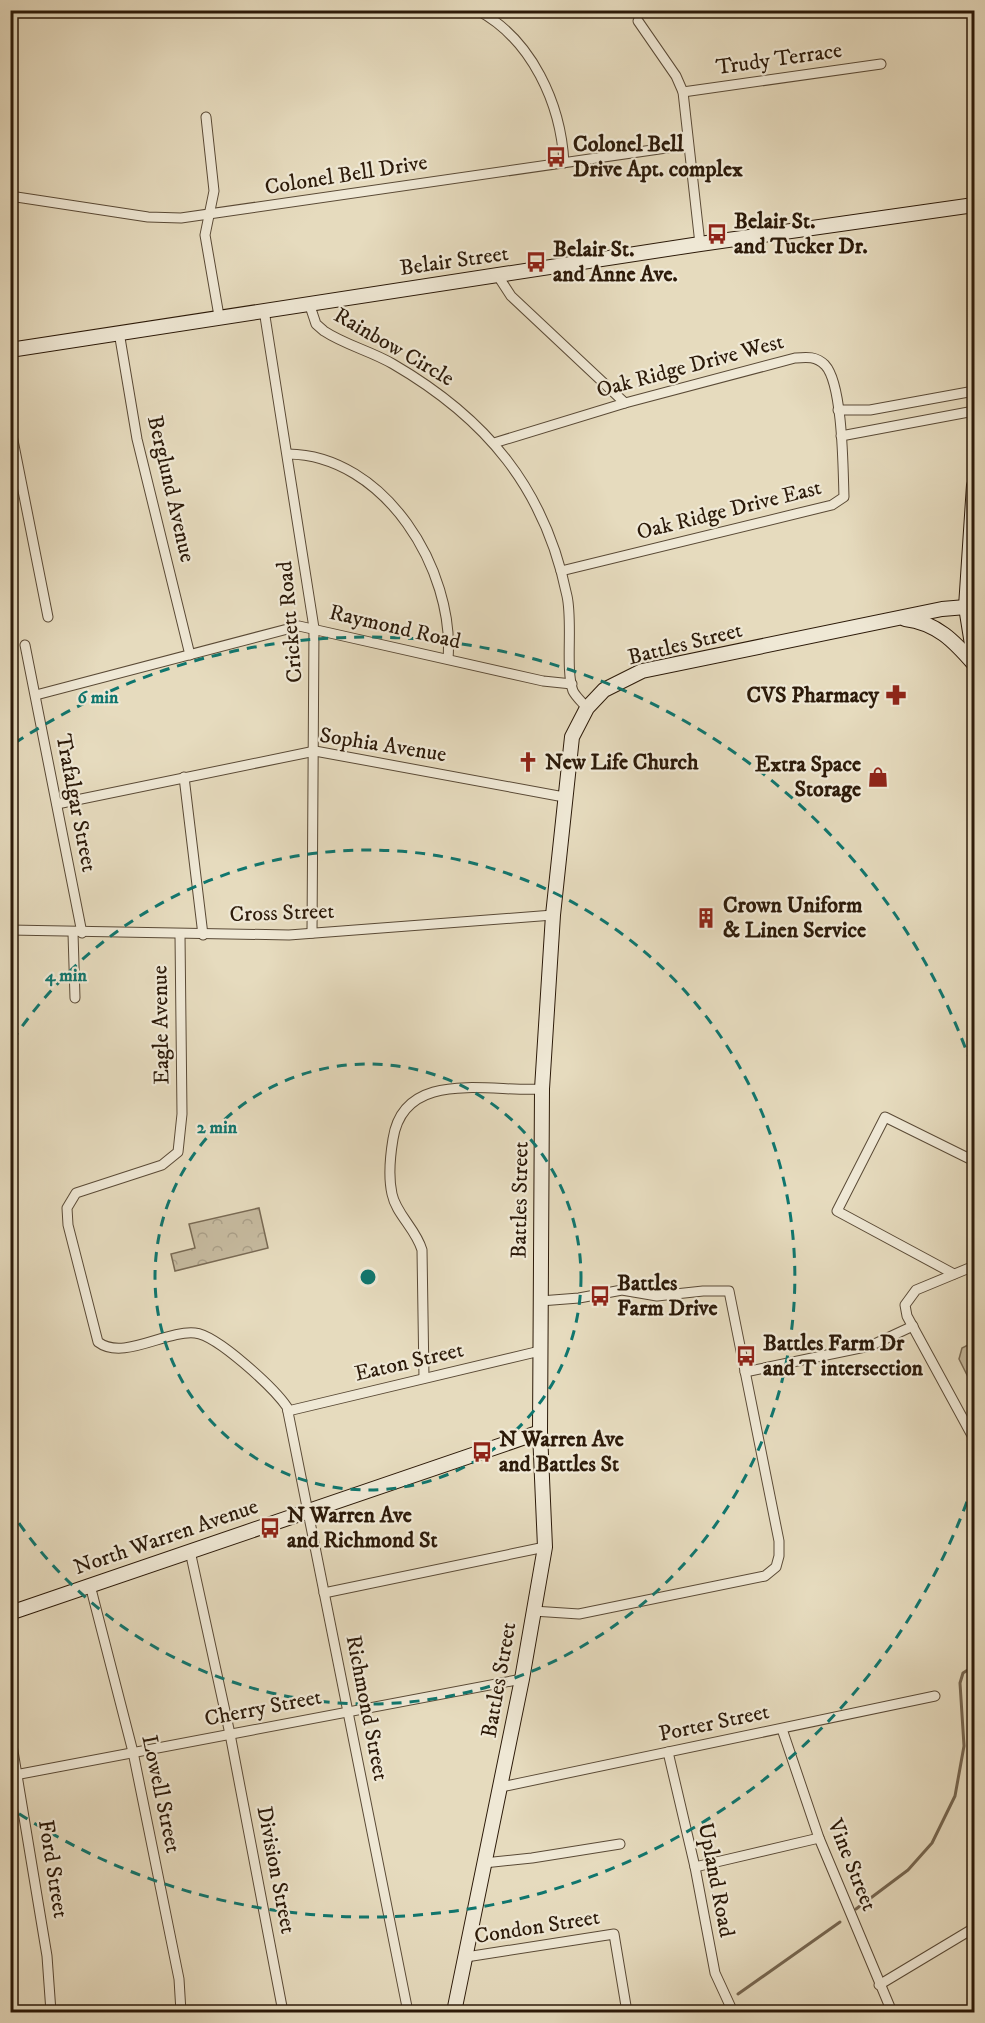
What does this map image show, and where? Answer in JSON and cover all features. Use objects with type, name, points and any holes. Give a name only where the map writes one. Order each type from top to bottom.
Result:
[{"type":"street","points":[[477,10],[516,40],[537,69],[553,104],[564,163]]},
{"type":"street","points":[[638,21],[676,76],[683,92],[687,145],[700,244]]},
{"type":"street","name":"Trudy Terrace","points":[[683,92],[881,64]]},
{"type":"street","points":[[206,117],[214,190],[205,235],[219,316]]},
{"type":"street","name":"Colonel Bell Drive","points":[[10,196],[148,217],[210,215],[687,145]]},
{"type":"street","name":"Belair Street","points":[[10,350],[219,316],[700,244],[975,206]]},
{"type":"street","points":[[498,276],[511,296],[625,403]]},
{"type":"street","name":"Rainbow Circle","points":[[309,303],[316,324],[324,331],[366,349],[432,387],[461,410],[494,443],[519,473],[541,513],[561,571],[571,630],[572,684]]},
{"type":"street","name":"Crickett Road","points":[[264,310],[314,628],[315,751],[312,933]]},
{"type":"street","name":"Berglund Avenue","points":[[118,332],[137,439],[190,655]]},
{"type":"street","name":"Oak Ridge Drive West","points":[[494,443],[625,403],[795,358],[813,357],[825,365],[833,377],[841,436]]},
{"type":"street","points":[[838,410],[870,410],[975,391]]},
{"type":"street","points":[[841,436],[975,411]]},
{"type":"street","points":[[10,425],[48,617]]},
{"type":"street","name":"Oak Ridge Drive East","points":[[561,571],[832,506],[844,497],[841,436]]},
{"type":"street","points":[[288,454],[314,456],[345,470],[368,485],[402,515],[418,539],[441,588],[449,638],[448,659]]},
{"type":"street","points":[[975,485],[970,607],[975,657]]},
{"type":"street","name":"Battles Street","points":[[454,2013],[501,1787],[545,1547],[540,1432],[542,1089],[553,915],[572,737],[588,708],[604,690],[642,671],[942,609],[970,607]]},
{"type":"street","name":"Battles Street","points":[[894,619],[921,622],[942,631],[975,664]]},
{"type":"street","name":"Raymond Road","points":[[36,695],[294,627],[314,628],[543,681],[572,684]]},
{"type":"street","name":"Trafalgar Street","points":[[25,645],[57,804],[77,933],[75,998]]},
{"type":"street","points":[[572,684],[576,696],[588,708]]},
{"type":"street","name":"Sophia Avenue","points":[[57,804],[315,751],[564,797]]},
{"type":"street","points":[[184,777],[203,935]]},
{"type":"street","name":"Cross Street","points":[[10,930],[203,935],[312,933],[553,915]]},
{"type":"street","name":"Eagle Avenue","points":[[180,934],[182,1114],[180,1145],[168,1162],[81,1190],[69,1202],[68,1225],[96,1337],[103,1346],[115,1349],[185,1333],[210,1337],[223,1345],[282,1401],[288,1411]]},
{"type":"street","points":[[424,1378],[422,1250],[417,1235],[392,1195],[390,1161],[395,1127],[410,1103],[436,1090],[542,1089]]},
{"type":"street","points":[[954,1274],[837,1210],[885,1117],[975,1161]]},
{"type":"street","points":[[975,1266],[934,1281],[909,1297],[905,1305],[912,1326],[975,1439]]},
{"type":"street","points":[[533,1611],[579,1614],[765,1576],[776,1567],[779,1556],[779,1541],[729,1291],[703,1291],[657,1296],[622,1290],[579,1299],[540,1301]]},
{"type":"street","points":[[745,1372],[870,1346],[912,1326]]},
{"type":"street","name":"Eaton Street","points":[[288,1411],[540,1351]]},
{"type":"street","name":"Richmond Street","points":[[288,1411],[408,2013]]},
{"type":"street","name":"North Warren Avenue","points":[[10,1613],[540,1432]]},
{"type":"street","points":[[324,1593],[545,1547]]},
{"type":"street","name":"Division Street","points":[[190,1551],[230,1734],[283,2013]]},
{"type":"street","name":"Lowell Street","points":[[90,1585],[133,1752],[179,1979],[181,2013]]},
{"type":"street","name":"Cherry Street","points":[[14,1775],[522,1679]]},
{"type":"street","name":"Porter Street","points":[[501,1787],[935,1696]]},
{"type":"street","name":"Vine Street","points":[[782,1729],[819,1838],[892,2013]]},
{"type":"street","name":"Ford Street","points":[[10,1733],[14,1775],[47,1956],[51,2013]]},
{"type":"street","name":"Upland Road","points":[[668,1752],[695,1867],[715,1973],[733,2013]]},
{"type":"street","points":[[695,1867],[819,1838]]},
{"type":"street","points":[[484,1863],[620,1844]]},
{"type":"street","points":[[879,1985],[975,1928]]},
{"type":"street","name":"Condon Street","points":[[466,1957],[614,1934],[627,2013]]},
{"type":"green space","points":[[259,1208],[268,1248],[175,1271],[171,1254],[195,1248],[189,1224]]},
{"type":"green space","points":[[974,1342],[974,1389],[959,1359],[962,1348]]},
{"type":"waterway","points":[[856,1909],[908,1870],[932,1843],[955,1796],[964,1746],[960,1683],[963,1673],[974,1666]]},
{"type":"waterway","points":[[738,1994],[840,1922]]},
{"type":"waterway","points":[[713,2012],[720,2008]]},
{"type":"place","name":"Colonel Bell Drive Apt. complex","points":[[556,157]]},
{"type":"place","name":"Belair St. and Tucker Dr.","points":[[717,234]]},
{"type":"place","name":"Belair St. and Anne Ave.","points":[[536,262]]},
{"type":"place","name":"CVS Pharmacy","points":[[896,695]]},
{"type":"place","name":"New Life Church","points":[[528,762]]},
{"type":"place","name":"Extra Space Storage","points":[[878,777]]},
{"type":"place","name":"Crown Uniform & Linen Service","points":[[706,918]]},
{"type":"place","name":"Battles Farm Drive","points":[[600,1296]]},
{"type":"place","name":"Battles Farm Dr and T intersection","points":[[746,1356]]},
{"type":"place","name":"N Warren Ave and Battles St","points":[[482,1452]]},
{"type":"place","name":"N Warren Ave and Richmond St","points":[[270,1528]]}]
